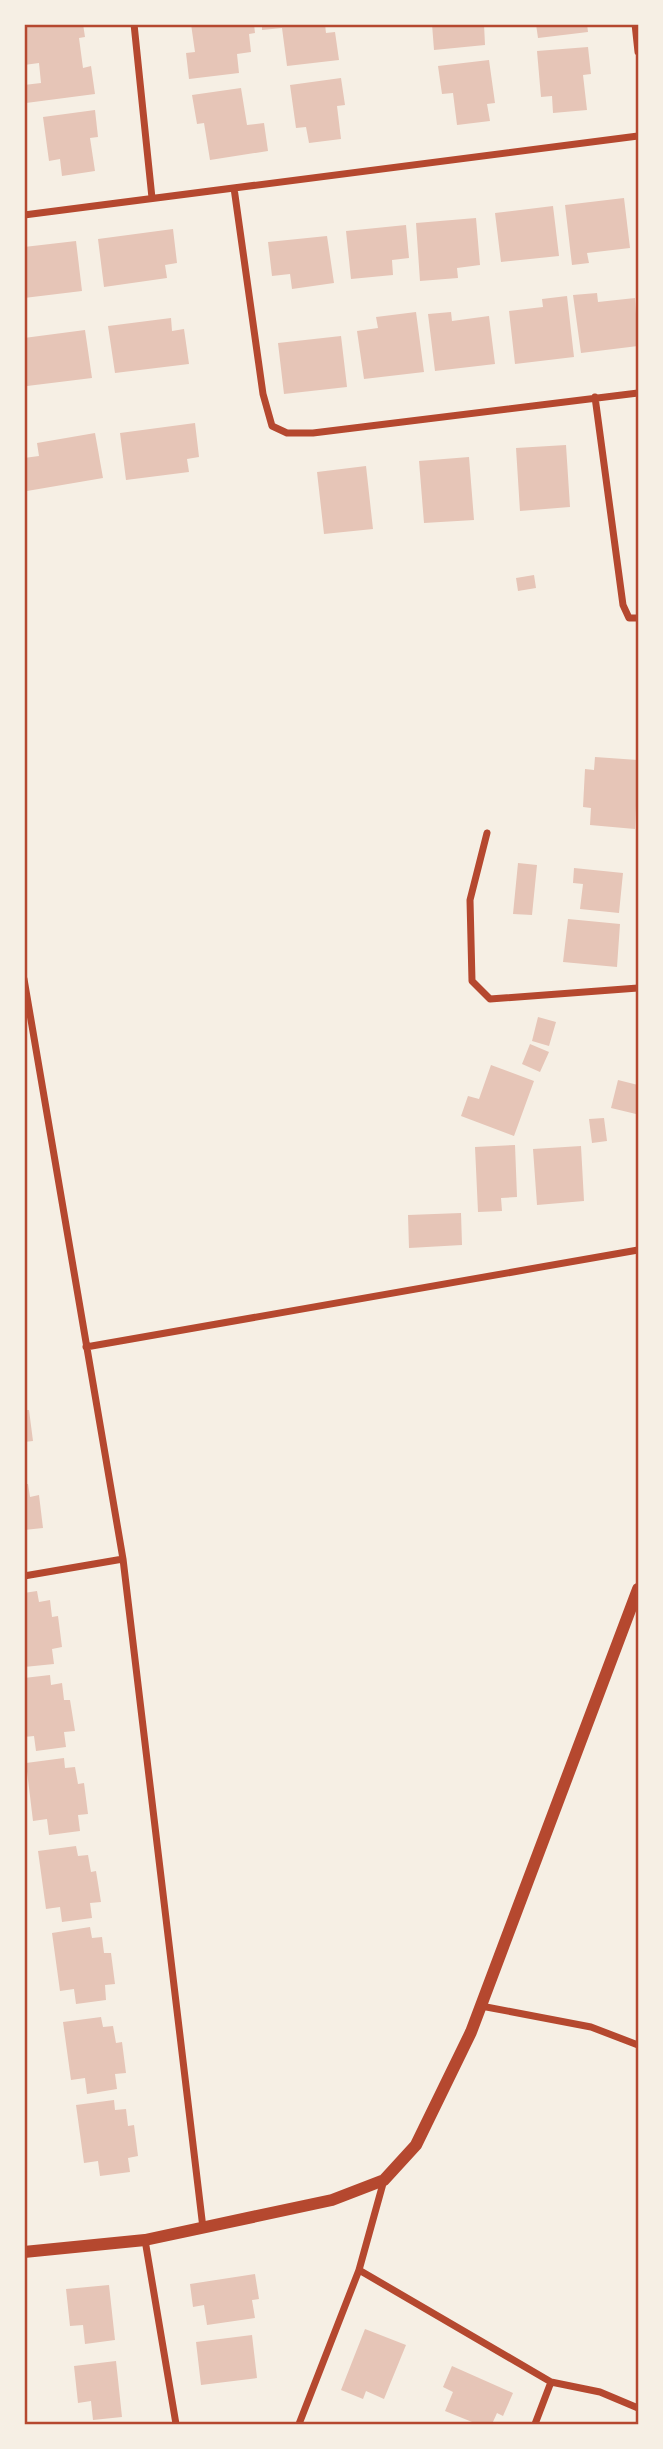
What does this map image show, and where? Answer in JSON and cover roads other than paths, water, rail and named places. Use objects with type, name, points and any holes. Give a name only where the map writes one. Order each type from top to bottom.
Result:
[{"type":"street","points":[[134,24],[152,198]]},
{"type":"street","points":[[635,24],[639,52]]},
{"type":"street","points":[[24,215],[639,136]]},
{"type":"street","points":[[234,188],[263,394],[272,426],[287,433],[313,433],[639,393]]},
{"type":"street","points":[[595,397],[623,605],[629,618],[639,618]]},
{"type":"street","points":[[487,833],[470,900],[472,981],[490,999],[639,988]]},
{"type":"street","points":[[24,979],[123,1559],[203,2228]]},
{"type":"street","points":[[86,1347],[639,1250]]},
{"type":"street","points":[[24,1576],[123,1559]]},
{"type":"street","points":[[24,2252],[145,2240],[332,2200],[384,2180],[416,2145],[442,2095],[481,2006],[639,1589]]},
{"type":"street","points":[[481,2006],[592,2027],[639,2045]]},
{"type":"street","points":[[299,2424],[359,2270],[384,2180]]},
{"type":"street","points":[[145,2240],[176,2424]]},
{"type":"street","points":[[359,2270],[551,2382],[600,2392],[639,2408]]},
{"type":"street","points":[[535,2424],[551,2382]]}]
